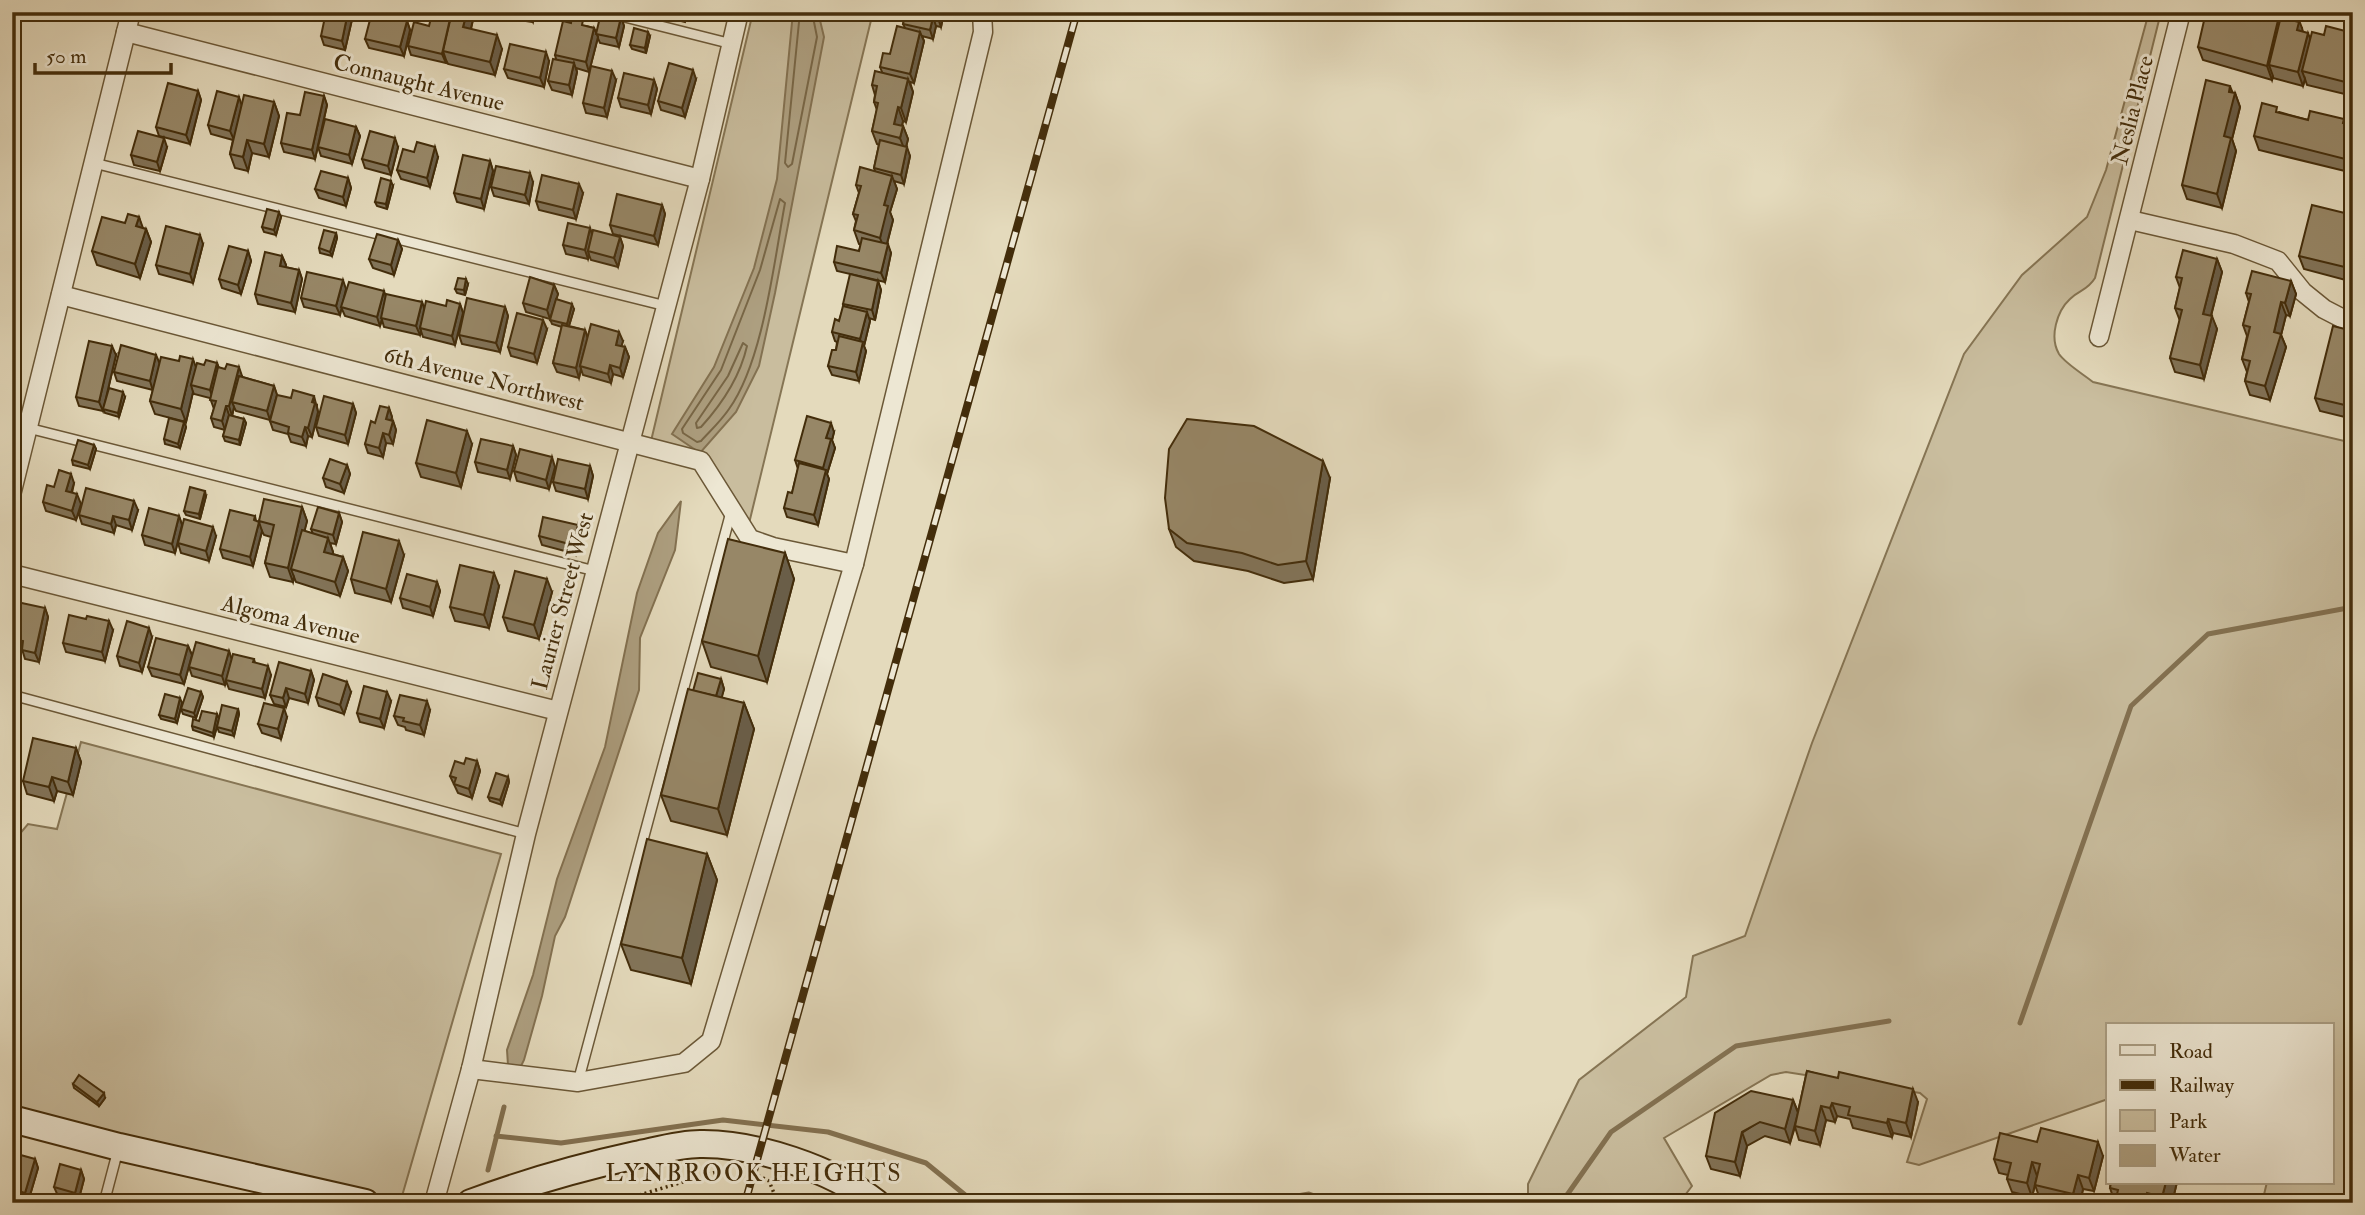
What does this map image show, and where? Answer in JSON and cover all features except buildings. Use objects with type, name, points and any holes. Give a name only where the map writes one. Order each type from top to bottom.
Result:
[{"type":"street","points":[[12,491],[131,12]]},
{"type":"street","name":"Laurier Street West","points":[[434,1203],[471,1069],[526,834],[700,179],[739,12]]},
{"type":"street","points":[[471,1069],[579,1082],[684,1063],[711,1041],[854,564],[983,32],[982,12]]},
{"type":"street","name":"Neslia Place","points":[[2099,337],[2181,12]]},
{"type":"street","name":"Connaught Avenue","points":[[126,32],[700,179]]},
{"type":"street","points":[[2130,220],[2234,244],[2278,261],[2303,292],[2323,309],[2353,324]]},
{"type":"street","name":"6th Avenue Northwest","points":[[61,295],[701,460],[750,539],[773,547],[854,564]]},
{"type":"street","name":"Algoma Avenue","points":[[12,574],[558,711]]},
{"type":"street","points":[[12,1119],[119,1147],[365,1203]]},
{"type":"street","points":[[471,1203],[604,1162],[696,1143],[724,1144],[779,1157],[859,1190],[876,1203]]},
{"type":"lane","points":[[605,12],[732,44]]},
{"type":"lane","points":[[94,163],[666,306]]},
{"type":"lane","points":[[28,428],[595,571]]},
{"type":"lane","points":[[579,1082],[732,510]]},
{"type":"lane","points":[[12,695],[526,834]]},
{"type":"lane","points":[[104,1203],[119,1147]]},
{"type":"path","points":[[542,1199],[626,1199],[723,1170],[735,1170]]},
{"type":"path","points":[[747,1170],[769,1181],[778,1203]]},
{"type":"green space","points":[[753,12],[873,12],[745,540],[698,468],[651,441]]},
{"type":"green space","points":[[2149,12],[2161,12],[2095,278],[2061,310],[2055,332],[2059,354],[2093,382],[2353,443],[2353,1203],[2262,1203],[2267,1184],[2334,1184],[2334,1023],[2106,1023],[2106,1100],[1919,1165],[1907,1162],[1927,1099],[1920,1093],[1786,1072],[1771,1075],[1664,1138],[1692,1186],[1679,1203],[1528,1203],[1528,1184],[1579,1080],[1686,997],[1693,956],[1745,936],[1812,743],[1964,354],[2022,275],[2087,217],[2106,170]]},
{"type":"green space","points":[[81,742],[501,854],[400,1203],[391,1203],[12,1108],[12,843],[28,824],[57,829]]},
{"type":"water","points":[[793,12],[818,12],[824,37],[775,293],[759,366],[736,412],[700,453],[672,434],[714,367],[754,268],[777,179]]},
{"type":"water","points":[[681,501],[675,550],[640,638],[639,690],[565,917],[555,936],[524,1060],[520,1068],[508,1065],[507,1050],[533,975],[557,879],[605,747],[637,593],[658,533]]},
{"type":"waterway","points":[[2020,1023],[2131,706],[2208,634],[2353,607]]},
{"type":"waterway","points":[[1542,1203],[1567,1195],[1611,1132],[1736,1046],[1889,1021]]},
{"type":"waterway","points":[[488,1170],[504,1107]]},
{"type":"waterway","points":[[496,1136],[561,1143],[723,1120],[828,1132],[926,1163],[975,1203]]},
{"type":"waterway","points":[[1256,1203],[1309,1194],[1334,1203]]},
{"type":"railway","points":[[745,1203],[1077,12]]},
{"type":"district","name":"LYNBROOK HEIGHTS","points":[[754,1173]]}]
